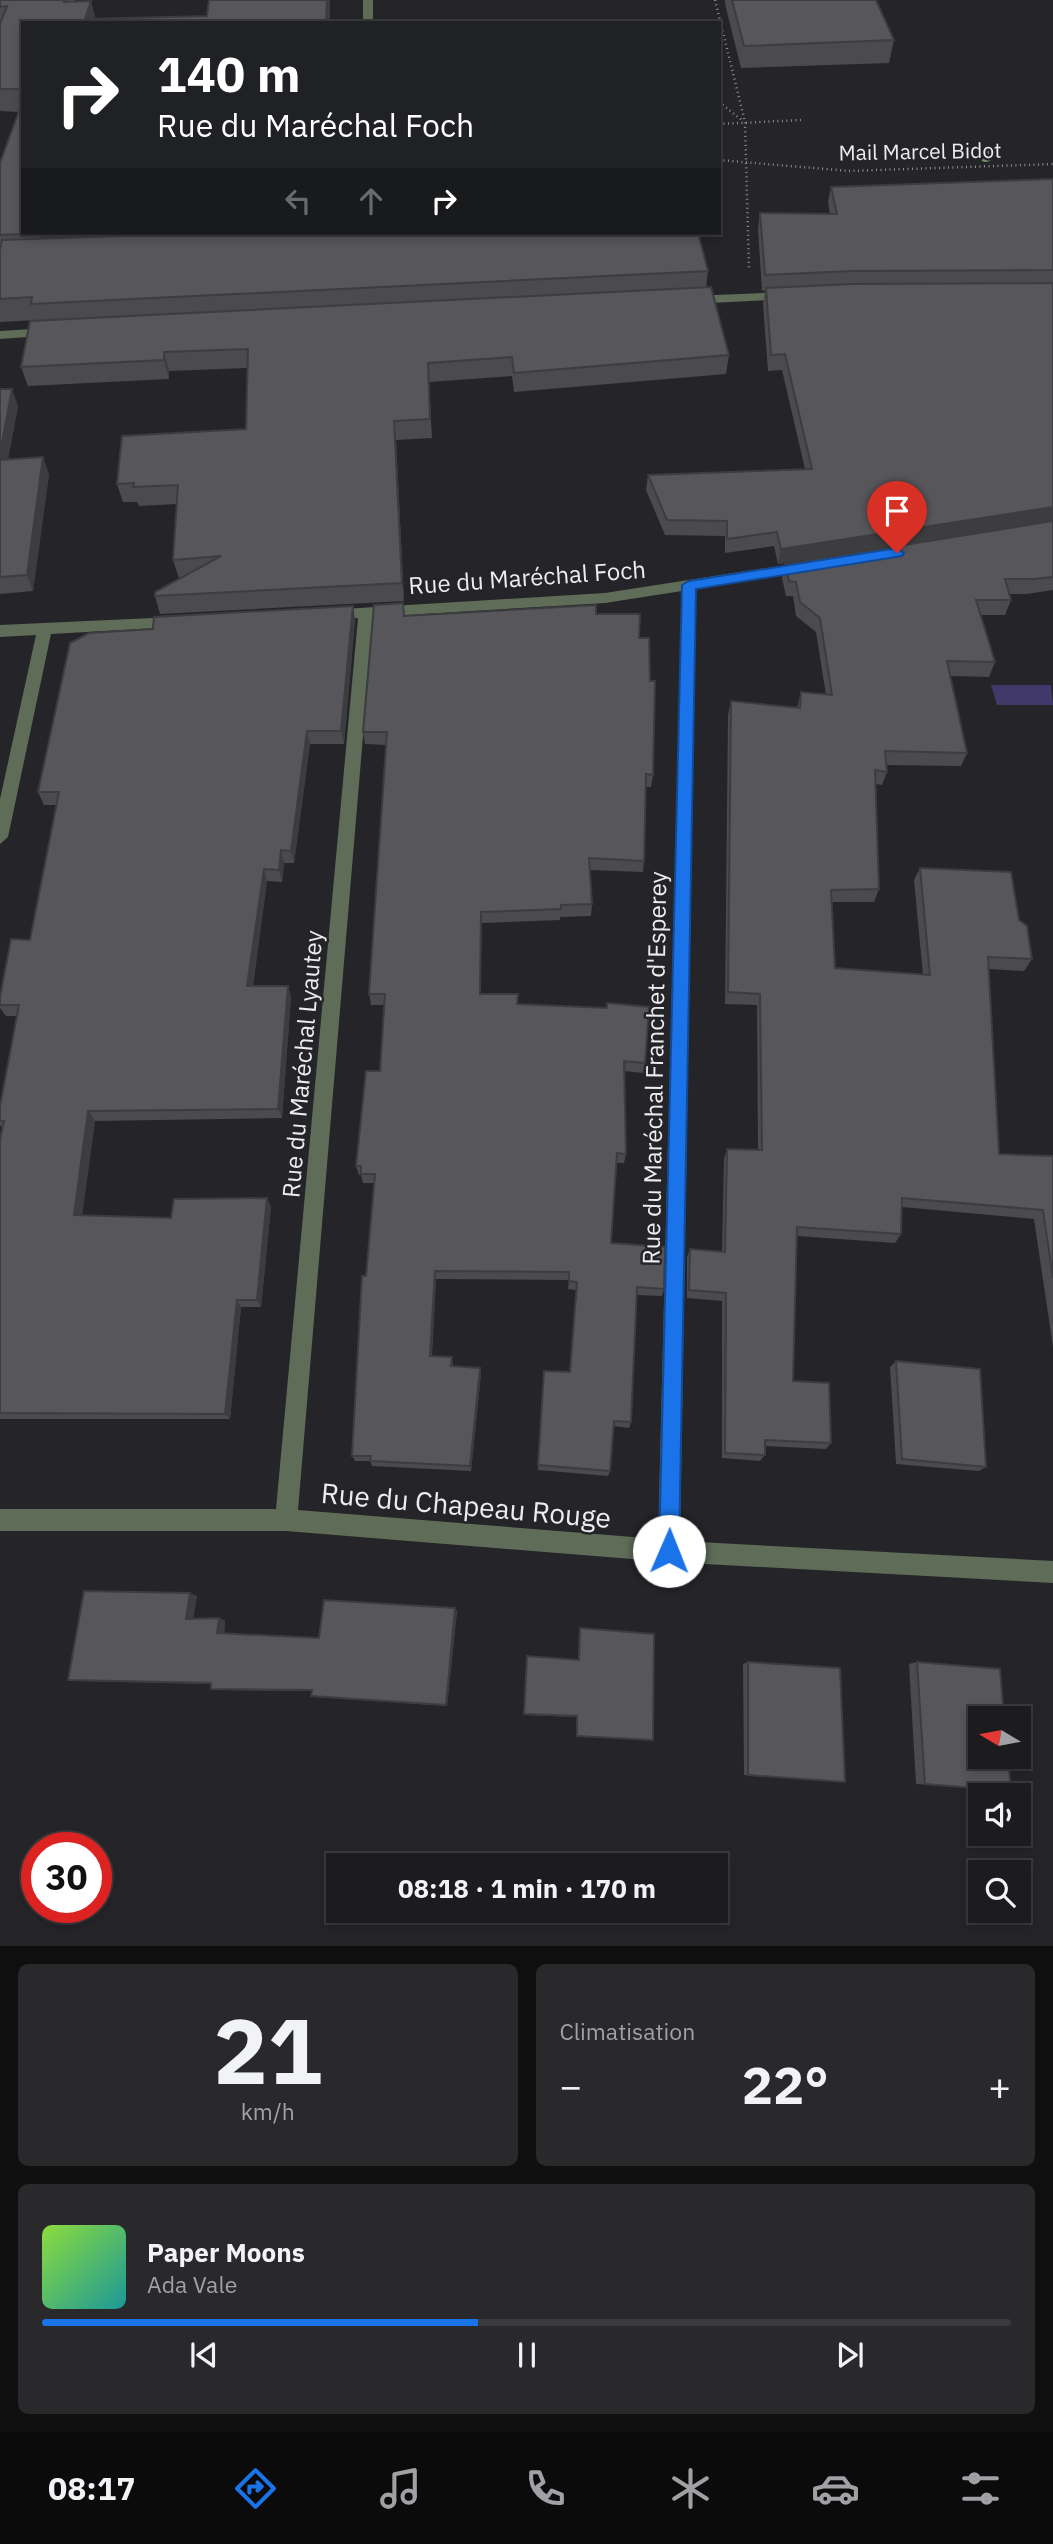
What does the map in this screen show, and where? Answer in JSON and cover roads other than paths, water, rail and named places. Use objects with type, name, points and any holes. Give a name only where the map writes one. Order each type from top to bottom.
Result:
[{"type":"street","points":[[368,0],[369,21]]},
{"type":"street","points":[[680,301],[799,295]]},
{"type":"street","points":[[0,335],[69,331]]},
{"type":"street","name":"Rue du Maréchal Foch","points":[[312,615],[605,598],[824,565]]},
{"type":"street","name":"Rue du Maréchal Franchet d'Esperey","points":[[669,1551],[689,585]]},
{"type":"street","name":"Rue du Maréchal Lyautey","points":[[286,1520],[366,612]]},
{"type":"street","points":[[0,631],[192,621]]},
{"type":"street","points":[[0,837],[44,629]]},
{"type":"street","name":"Rue du Chapeau Rouge","points":[[0,1520],[286,1520],[669,1551],[1053,1573]]}]
